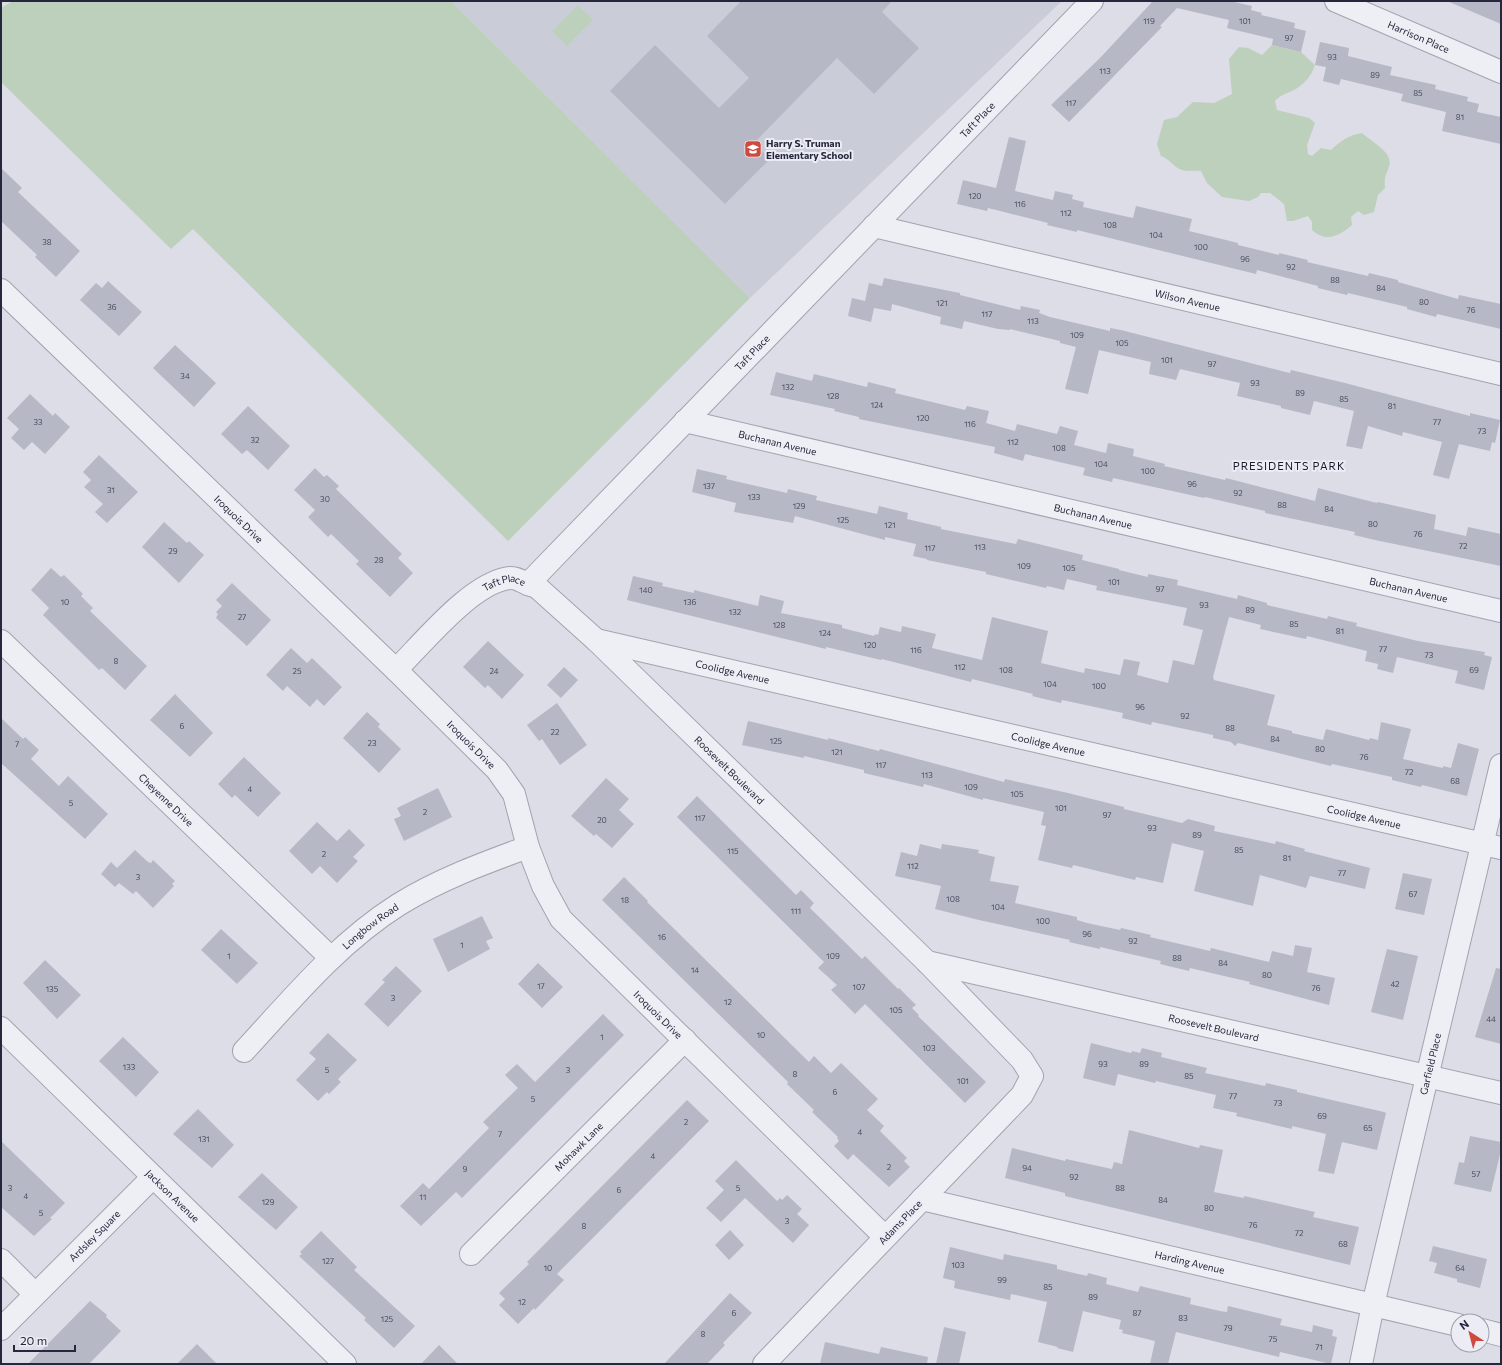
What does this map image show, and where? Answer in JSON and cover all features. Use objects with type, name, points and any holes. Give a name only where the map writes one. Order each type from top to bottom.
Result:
[{"type":"street","name":"Taft Place","points":[[396,670],[460,606],[488,585],[512,578],[528,584],[1092,1]]},
{"type":"street","name":"Harrison Place","points":[[1336,1],[1501,72]]},
{"type":"street","name":"Wilson Avenue","points":[[874,226],[1501,374]]},
{"type":"street","name":"Iroquois Drive","points":[[1,290],[396,670],[497,770],[514,794],[528,847],[543,886],[560,918],[886,1237]]},
{"type":"street","name":"Buchanan Avenue","points":[[685,421],[1501,611]]},
{"type":"street","name":"Roosevelt Boulevard","points":[[528,584],[537,587],[596,640],[927,962],[1022,1060],[1032,1076]]},
{"type":"street","name":"Coolidge Avenue","points":[[596,640],[1492,846]]},
{"type":"street","name":"Cheyenne Drive","points":[[1,641],[331,958]]},
{"type":"street","name":"Garfield Place","points":[[1361,1364],[1372,1305],[1428,1075],[1492,846],[1501,765]]},
{"type":"street","name":"Longbow Road","points":[[244,1050],[331,958],[375,922],[420,892],[528,847]]},
{"type":"street","name":"Roosevelt Boulevard","points":[[927,962],[1428,1075],[1501,1093]]},
{"type":"street","name":"Jackson Avenue","points":[[1,1028],[345,1364]]},
{"type":"street","name":"Mohawk Lane","points":[[471,1254],[686,1040]]},
{"type":"street","name":"Adams Place","points":[[764,1364],[1022,1095],[1032,1076]]},
{"type":"street","name":"Ardsley Square","points":[[1,1329],[153,1177]]},
{"type":"street","name":"Harding Avenue","points":[[922,1199],[1450,1323]]},
{"type":"street","points":[[1,1260],[36,1294]]},
{"type":"street","points":[[1490,1332],[1501,1335]]},
{"type":"shaded area","name":"Harry S. Truman Elementary School","points":[[451,1],[1062,1],[750,298]]},
{"type":"green space","points":[[13,1],[451,1],[750,298],[508,541],[193,229],[171,249],[1,82],[1,8]]},
{"type":"green space","points":[[578,5],[593,20],[567,46],[552,31]]},
{"type":"green space","points":[[1272,45],[1301,52],[1315,65],[1312,73],[1298,88],[1282,95],[1275,101],[1277,110],[1309,118],[1315,123],[1307,145],[1308,154],[1312,156],[1321,148],[1331,150],[1345,139],[1362,133],[1385,152],[1390,161],[1385,178],[1385,188],[1378,195],[1374,212],[1364,215],[1358,211],[1351,217],[1352,225],[1338,235],[1328,237],[1317,234],[1312,230],[1312,222],[1308,216],[1293,221],[1287,221],[1284,204],[1270,193],[1261,193],[1258,197],[1249,201],[1222,197],[1207,183],[1201,171],[1186,171],[1179,169],[1161,156],[1157,144],[1164,120],[1177,117],[1193,102],[1214,103],[1232,94],[1229,59],[1239,47],[1248,48],[1262,55]]},
{"type":"building","points":[[741,1],[892,1],[882,12],[919,48],[874,94],[837,58],[754,143],[770,159],[725,204],[610,91],[655,45],[719,108],[749,78],[707,36]]},
{"type":"building","points":[[1153,1],[1230,1],[1252,6],[1251,10],[1262,13],[1261,15],[1295,23],[1294,28],[1306,31],[1301,52],[1272,45],[1273,39],[1227,28],[1229,20],[1177,8],[1160,26],[1162,27],[1069,122],[1051,105],[1100,58]]},
{"type":"building","points":[[1447,1],[1501,1],[1501,24]]},
{"type":"building","points":[[1320,42],[1349,48],[1348,56],[1392,67],[1390,75],[1436,85],[1435,89],[1468,97],[1467,101],[1479,104],[1477,112],[1501,117],[1501,144],[1442,131],[1446,112],[1401,101],[1403,94],[1341,79],[1339,85],[1323,81],[1326,67],[1315,65]]},
{"type":"building","points":[[1009,137],[1026,141],[1015,191],[1053,200],[1055,191],[1073,195],[1072,199],[1084,202],[1083,207],[1133,218],[1136,206],[1192,219],[1189,231],[1238,243],[1238,245],[1279,255],[1279,253],[1308,260],[1307,262],[1368,276],[1369,273],[1398,280],[1398,282],[1458,299],[1459,295],[1501,304],[1501,329],[1437,314],[1436,317],[1407,309],[1407,307],[1348,293],[1347,295],[1318,288],[1318,286],[1257,270],[1256,274],[1077,230],[1077,232],[1047,225],[1048,223],[988,208],[987,211],[957,204],[963,180],[996,188]]},
{"type":"building","points":[[1,168],[22,188],[18,192],[80,251],[56,277],[35,257],[37,255],[1,221]]},
{"type":"building","points":[[884,278],[960,293],[960,295],[1020,310],[1021,306],[1040,310],[1039,313],[1050,317],[1110,331],[1110,328],[1121,330],[1290,373],[1291,370],[1345,383],[1470,416],[1470,413],[1500,420],[1495,443],[1492,442],[1490,451],[1459,444],[1449,479],[1433,475],[1442,442],[1403,432],[1402,436],[1368,426],[1362,449],[1346,446],[1354,411],[1314,401],[1310,415],[1281,408],[1281,406],[1237,396],[1240,383],[1180,369],[1176,380],[1149,374],[1151,362],[1099,350],[1088,394],[1065,389],[1076,347],[1060,343],[1060,341],[1010,329],[998,329],[964,321],[962,329],[940,324],[941,317],[892,304],[891,311],[874,308],[871,322],[848,316],[852,298],[865,301],[869,283],[882,286]]},
{"type":"building","points":[[108,281],[142,312],[119,336],[80,300],[96,283],[102,288]]},
{"type":"building","points":[[175,345],[216,383],[194,407],[153,368]]},
{"type":"building","points":[[776,372],[812,381],[814,374],[867,387],[868,382],[896,389],[895,393],[965,410],[967,406],[989,411],[986,423],[1015,431],[1017,424],[1057,434],[1060,426],[1078,431],[1074,445],[1106,453],[1108,443],[1134,449],[1133,456],[1165,464],[1164,466],[1225,480],[1226,478],[1315,501],[1318,488],[1377,503],[1436,515],[1434,529],[1466,536],[1468,527],[1501,534],[1501,566],[1375,540],[1354,535],[1355,532],[1265,513],[1265,511],[1205,497],[1113,478],[1112,482],[1083,475],[1085,468],[1025,454],[1023,461],[994,453],[995,447],[859,419],[859,417],[834,411],[835,409],[770,395]]},
{"type":"building","points":[[30,394],[53,416],[55,413],[70,427],[45,454],[32,442],[24,450],[11,438],[19,429],[7,418]]},
{"type":"building","points":[[248,406],[290,446],[268,470],[247,450],[242,454],[221,434]]},
{"type":"building","points":[[99,455],[138,492],[107,523],[95,512],[103,504],[84,487],[91,480],[83,472]]},
{"type":"building","points":[[315,468],[324,477],[327,475],[339,486],[336,489],[402,554],[398,558],[413,573],[390,597],[356,564],[359,561],[331,534],[328,537],[308,517],[315,510],[294,490]]},
{"type":"building","points":[[697,469],[727,476],[726,479],[787,493],[788,489],[817,496],[816,500],[877,514],[879,506],[908,513],[907,519],[941,527],[941,529],[1016,544],[1018,539],[1083,555],[1082,560],[1119,570],[1148,577],[1148,574],[1178,580],[1177,585],[1237,599],[1238,595],[1267,603],[1267,605],[1327,619],[1328,616],[1357,623],[1356,626],[1418,641],[1485,652],[1484,655],[1492,657],[1484,690],[1455,683],[1458,671],[1397,657],[1393,673],[1377,669],[1378,664],[1365,661],[1367,651],[1307,636],[1306,639],[1260,629],[1261,625],[1229,617],[1213,677],[1214,680],[1275,695],[1267,725],[1292,731],[1292,733],[1323,740],[1326,729],[1369,740],[1370,738],[1378,740],[1381,722],[1411,729],[1403,759],[1443,768],[1443,766],[1451,768],[1458,743],[1479,749],[1467,796],[1422,785],[1421,787],[1392,780],[1392,777],[1332,764],[1331,766],[1238,743],[1235,746],[1231,742],[1213,738],[1213,735],[1152,722],[1151,725],[1122,718],[1123,713],[1062,700],[1061,703],[1032,696],[1033,694],[972,679],[971,682],[882,659],[826,647],[826,649],[627,600],[633,576],[663,583],[662,586],[694,593],[694,590],[758,606],[760,595],[784,601],[781,613],[842,625],[842,628],[874,636],[875,634],[878,635],[880,627],[901,632],[902,626],[936,634],[932,648],[982,660],[992,617],[1048,631],[1041,663],[1084,673],[1085,668],[1120,675],[1124,659],[1140,662],[1137,675],[1168,683],[1173,660],[1194,665],[1203,630],[1183,625],[1187,608],[1096,590],[1097,586],[1067,579],[1064,590],[1047,586],[1046,588],[986,574],[986,572],[913,556],[916,544],[885,537],[885,540],[795,516],[793,523],[734,512],[736,503],[692,492]]},
{"type":"building","points":[[164,522],[187,543],[189,541],[204,555],[179,583],[142,547]]},
{"type":"building","points":[[51,568],[61,577],[64,575],[83,594],[81,596],[93,608],[90,611],[147,666],[125,690],[102,668],[99,670],[43,615],[49,608],[31,590]]},
{"type":"building","points":[[232,583],[271,620],[247,646],[216,618],[218,614],[216,612],[222,606],[216,600]]},
{"type":"building","points":[[488,641],[524,675],[502,699],[488,685],[485,688],[463,667]]},
{"type":"building","points":[[291,648],[307,663],[312,658],[342,687],[324,706],[317,699],[310,707],[287,686],[283,691],[266,675]]},
{"type":"building","points":[[564,667],[578,680],[561,698],[547,685]]},
{"type":"building","points":[[175,694],[213,733],[190,757],[150,720]]},
{"type":"building","points":[[557,703],[587,745],[560,765],[542,739],[539,741],[527,725]]},
{"type":"building","points":[[367,712],[380,724],[378,727],[401,749],[379,773],[343,738]]},
{"type":"building","points":[[1,718],[23,739],[25,737],[39,750],[31,759],[59,786],[68,776],[108,814],[85,839],[1,763]]},
{"type":"building","points":[[748,721],[828,740],[828,738],[879,751],[880,749],[1004,782],[1005,779],[1068,793],[1124,807],[1124,809],[1182,823],[1188,819],[1215,826],[1214,831],[1275,844],[1276,841],[1305,849],[1304,851],[1370,868],[1365,889],[1310,876],[1306,888],[1260,875],[1253,906],[1194,891],[1204,851],[1172,843],[1163,883],[1136,877],[1135,880],[1073,865],[1072,868],[1038,860],[1046,826],[1041,825],[1044,812],[983,798],[983,800],[924,784],[923,787],[864,773],[864,770],[804,756],[804,758],[742,745]]},
{"type":"building","points":[[244,757],[281,793],[258,817],[235,795],[232,798],[218,784]]},
{"type":"building","points":[[606,778],[629,799],[619,810],[634,824],[612,848],[596,834],[594,836],[571,816]]},
{"type":"building","points":[[438,788],[452,817],[404,841],[394,819],[401,816],[397,808]]},
{"type":"building","points":[[697,796],[796,895],[801,890],[814,903],[810,908],[862,959],[865,956],[898,989],[899,988],[916,1005],[912,1008],[919,1015],[918,1016],[986,1082],[965,1103],[865,1004],[855,1014],[831,990],[837,985],[818,968],[824,962],[677,817]]},
{"type":"building","points":[[317,822],[337,841],[349,829],[365,845],[353,857],[358,861],[337,883],[320,866],[312,874],[289,851]]},
{"type":"building","points":[[920,844],[941,849],[942,844],[979,850],[978,853],[995,857],[990,881],[1019,886],[1015,903],[1077,917],[1077,920],[1087,923],[1120,930],[1121,928],[1151,935],[1150,937],[1210,951],[1211,948],[1269,962],[1272,951],[1293,956],[1295,945],[1312,948],[1307,972],[1335,978],[1329,1005],[1249,984],[1250,982],[1190,968],[1189,971],[1160,964],[1161,961],[1100,947],[1100,949],[1069,942],[1070,940],[935,909],[941,886],[895,876],[901,852],[917,856]]},
{"type":"building","points":[[135,850],[148,862],[151,863],[153,860],[175,881],[172,884],[174,886],[153,908],[136,891],[133,894],[119,883],[115,887],[101,874],[111,862],[117,868]]},
{"type":"building","points":[[1403,873],[1432,879],[1424,915],[1395,909]]},
{"type":"building","points":[[624,877],[648,901],[647,902],[809,1062],[814,1056],[831,1073],[841,1063],[878,1099],[867,1110],[884,1126],[880,1131],[907,1158],[904,1161],[910,1167],[889,1187],[853,1154],[848,1160],[834,1146],[839,1141],[837,1138],[838,1137],[812,1112],[814,1110],[787,1084],[788,1082],[602,900]]},
{"type":"building","points":[[482,916],[493,938],[486,941],[490,949],[448,972],[433,939]]},
{"type":"building","points":[[221,929],[258,963],[237,984],[201,950]]},
{"type":"building","points":[[1387,949],[1418,956],[1403,1020],[1371,1012]]},
{"type":"building","points":[[45,960],[81,995],[57,1019],[23,983]]},
{"type":"building","points":[[538,963],[563,987],[542,1008],[518,984]]},
{"type":"building","points":[[396,966],[422,991],[388,1027],[364,1004],[385,982],[382,980]]},
{"type":"building","points":[[1496,968],[1501,969],[1501,1044],[1475,1037]]},
{"type":"building","points":[[603,1014],[624,1035],[462,1198],[456,1192],[421,1226],[400,1206],[423,1183],[429,1189],[489,1128],[483,1122],[518,1088],[505,1075],[517,1064],[535,1082]]},
{"type":"building","points":[[328,1033],[357,1060],[338,1079],[341,1082],[329,1094],[327,1092],[318,1101],[296,1080],[316,1059],[309,1053]]},
{"type":"building","points":[[123,1037],[159,1072],[136,1097],[99,1061]]},
{"type":"building","points":[[1091,1043],[1131,1053],[1132,1051],[1140,1053],[1142,1048],[1162,1053],[1161,1057],[1207,1068],[1205,1073],[1265,1086],[1266,1083],[1297,1090],[1297,1092],[1384,1112],[1386,1113],[1377,1150],[1342,1142],[1334,1174],[1318,1171],[1326,1134],[1292,1126],[1292,1129],[1236,1116],[1237,1113],[1213,1108],[1216,1095],[1156,1081],[1155,1083],[1118,1074],[1115,1086],[1083,1078]]},
{"type":"building","points":[[687,1100],[709,1121],[557,1274],[564,1280],[535,1310],[534,1308],[518,1324],[499,1305],[505,1299],[499,1293],[529,1264],[527,1262]]},
{"type":"building","points":[[198,1109],[234,1145],[212,1168],[173,1134]]},
{"type":"building","points":[[1129,1130],[1199,1148],[1200,1145],[1223,1150],[1214,1192],[1244,1198],[1244,1196],[1315,1212],[1313,1217],[1359,1227],[1350,1265],[1065,1196],[1065,1193],[1005,1178],[1012,1148],[1065,1161],[1066,1159],[1112,1169],[1114,1162],[1122,1164]]},
{"type":"building","points":[[1470,1136],[1501,1142],[1501,1150],[1491,1192],[1454,1184],[1459,1162],[1464,1163]]},
{"type":"building","points":[[1,1141],[65,1203],[50,1218],[52,1219],[34,1236],[1,1207]]},
{"type":"building","points":[[736,1160],[777,1201],[780,1198],[782,1200],[787,1195],[802,1209],[797,1214],[809,1225],[793,1243],[745,1198],[721,1222],[706,1208],[724,1190],[715,1181]]},
{"type":"building","points":[[262,1173],[298,1207],[276,1230],[238,1197]]},
{"type":"building","points":[[730,1230],[744,1245],[729,1260],[715,1245]]},
{"type":"building","points":[[321,1231],[357,1267],[354,1270],[415,1326],[394,1348],[364,1320],[366,1318],[299,1256],[302,1254],[300,1252]]},
{"type":"building","points":[[1433,1246],[1487,1259],[1480,1288],[1457,1282],[1457,1279],[1434,1273],[1437,1263],[1429,1261]]},
{"type":"building","points":[[950,1247],[1003,1260],[1004,1254],[1057,1265],[1057,1269],[1087,1276],[1088,1273],[1107,1278],[1106,1284],[1138,1292],[1140,1286],[1191,1298],[1190,1304],[1220,1311],[1227,1312],[1228,1306],[1282,1319],[1280,1325],[1312,1332],[1313,1325],[1333,1330],[1332,1336],[1337,1337],[1331,1364],[1280,1352],[1279,1357],[1176,1332],[1168,1364],[1150,1364],[1155,1341],[1122,1333],[1123,1330],[1119,1329],[1121,1320],[1083,1311],[1073,1352],[1057,1348],[1058,1347],[1038,1342],[1047,1302],[1011,1294],[1010,1300],[954,1288],[955,1281],[943,1278]]},
{"type":"building","points":[[730,1293],[752,1313],[723,1343],[725,1345],[707,1364],[664,1364]]},
{"type":"building","points":[[90,1301],[107,1315],[106,1317],[121,1331],[89,1364],[28,1364]]},
{"type":"building","points":[[944,1327],[966,1332],[959,1364],[936,1364]]},
{"type":"building","points":[[825,1342],[879,1354],[881,1347],[928,1357],[927,1364],[820,1364]]},
{"type":"building","points":[[197,1344],[217,1364],[177,1364]]},
{"type":"building","points":[[439,1345],[458,1364],[421,1364]]},
{"type":"place","name":"Harry S. Truman Elementary School","points":[[753,149]]},
{"type":"district","name":"PRESIDENTS PARK","points":[[1289,465]]}]
